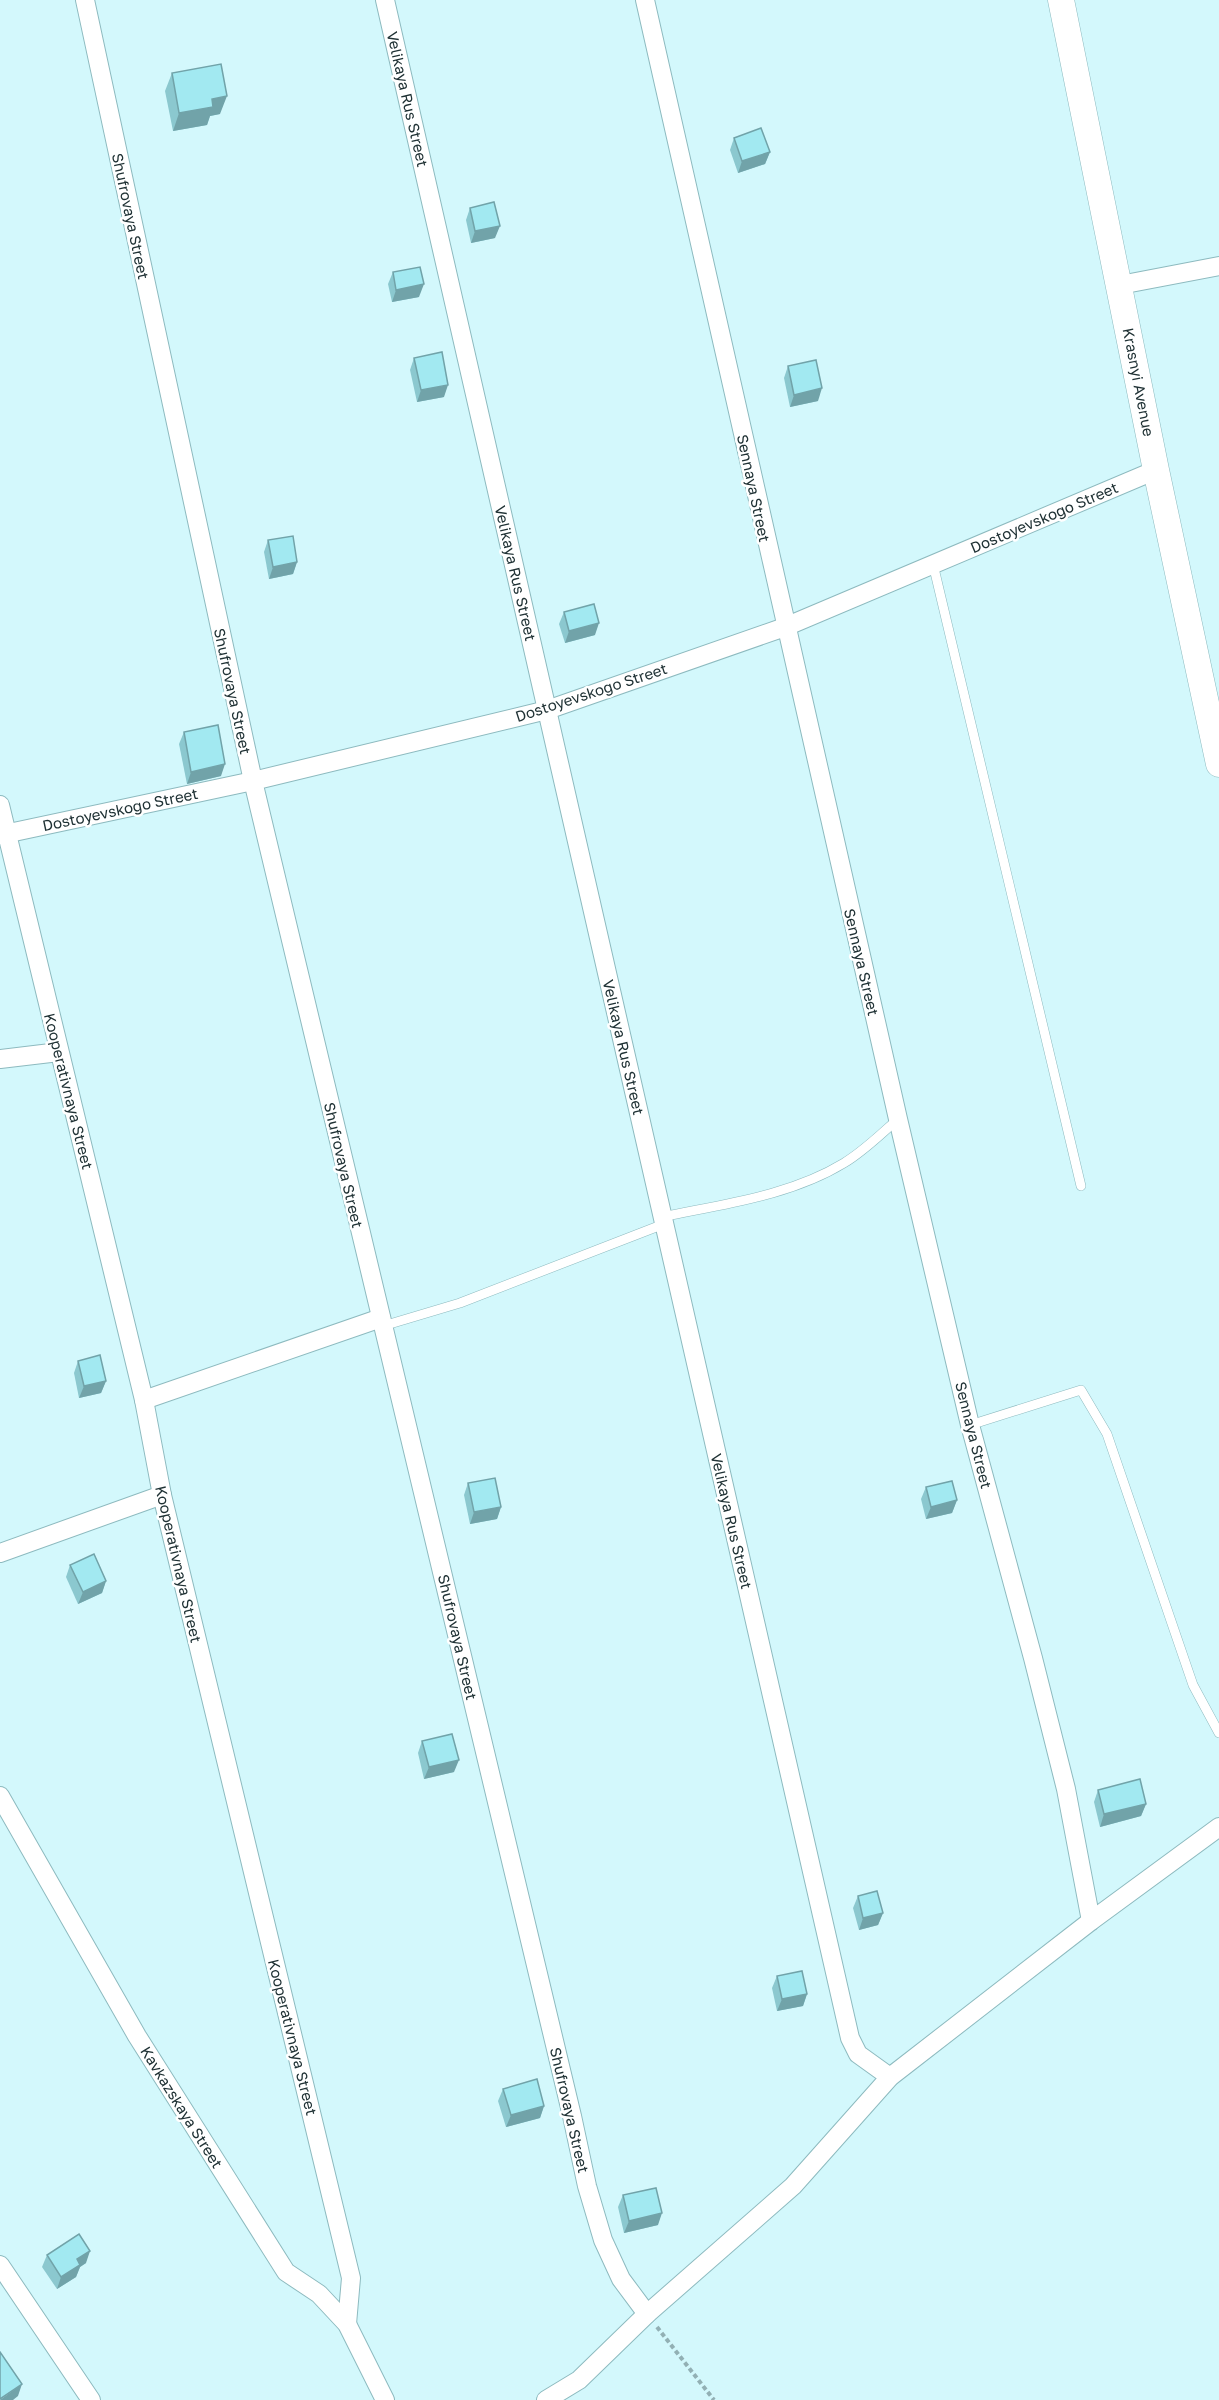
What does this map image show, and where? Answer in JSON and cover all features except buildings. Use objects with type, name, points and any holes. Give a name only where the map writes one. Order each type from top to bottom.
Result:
[{"type":"street","name":"Shufrovaya Street","points":[[85,0],[252,781],[587,2186],[611,2262],[647,2314]]},
{"type":"street","name":"Velikaya Rus Street","points":[[385,0],[850,2038],[858,2054],[890,2078]]},
{"type":"street","name":"Sennaya Street","points":[[645,0],[898,1119],[970,1425],[1066,1789],[1091,1921]]},
{"type":"street","name":"Krasnyi Avenue","points":[[1061,0],[1156,470],[1219,764]]},
{"type":"street","points":[[1119,285],[1219,266]]},
{"type":"street","name":"Dostoyevskogo Street","points":[[3,834],[252,781],[547,710],[785,627],[1156,470]]},
{"type":"street","name":"Kooperativnaya Street","points":[[0,805],[3,834],[144,1400],[162,1495],[351,2278],[346,2324]]},
{"type":"street","points":[[0,1059],[59,1052]]},
{"type":"street","points":[[144,1400],[382,1322]]},
{"type":"street","points":[[0,1553],[162,1495]]},
{"type":"street","name":"Kavkazskaya Street","points":[[0,1796],[137,2036],[286,2272],[319,2294],[346,2324],[385,2400]]},
{"type":"street","points":[[546,2400],[579,2380],[647,2314],[793,2186],[890,2078],[1091,1921],[1219,1827]]},
{"type":"street","points":[[0,2265],[91,2400]]},
{"type":"lane","points":[[933,564],[1081,1186]]},
{"type":"lane","points":[[382,1322],[460,1303],[663,1221],[807,1182],[845,1163],[898,1119]]},
{"type":"lane","points":[[970,1425],[1081,1390],[1107,1434],[1194,1685],[1219,1733]]},
{"type":"path","points":[[647,2314],[714,2400]]}]
